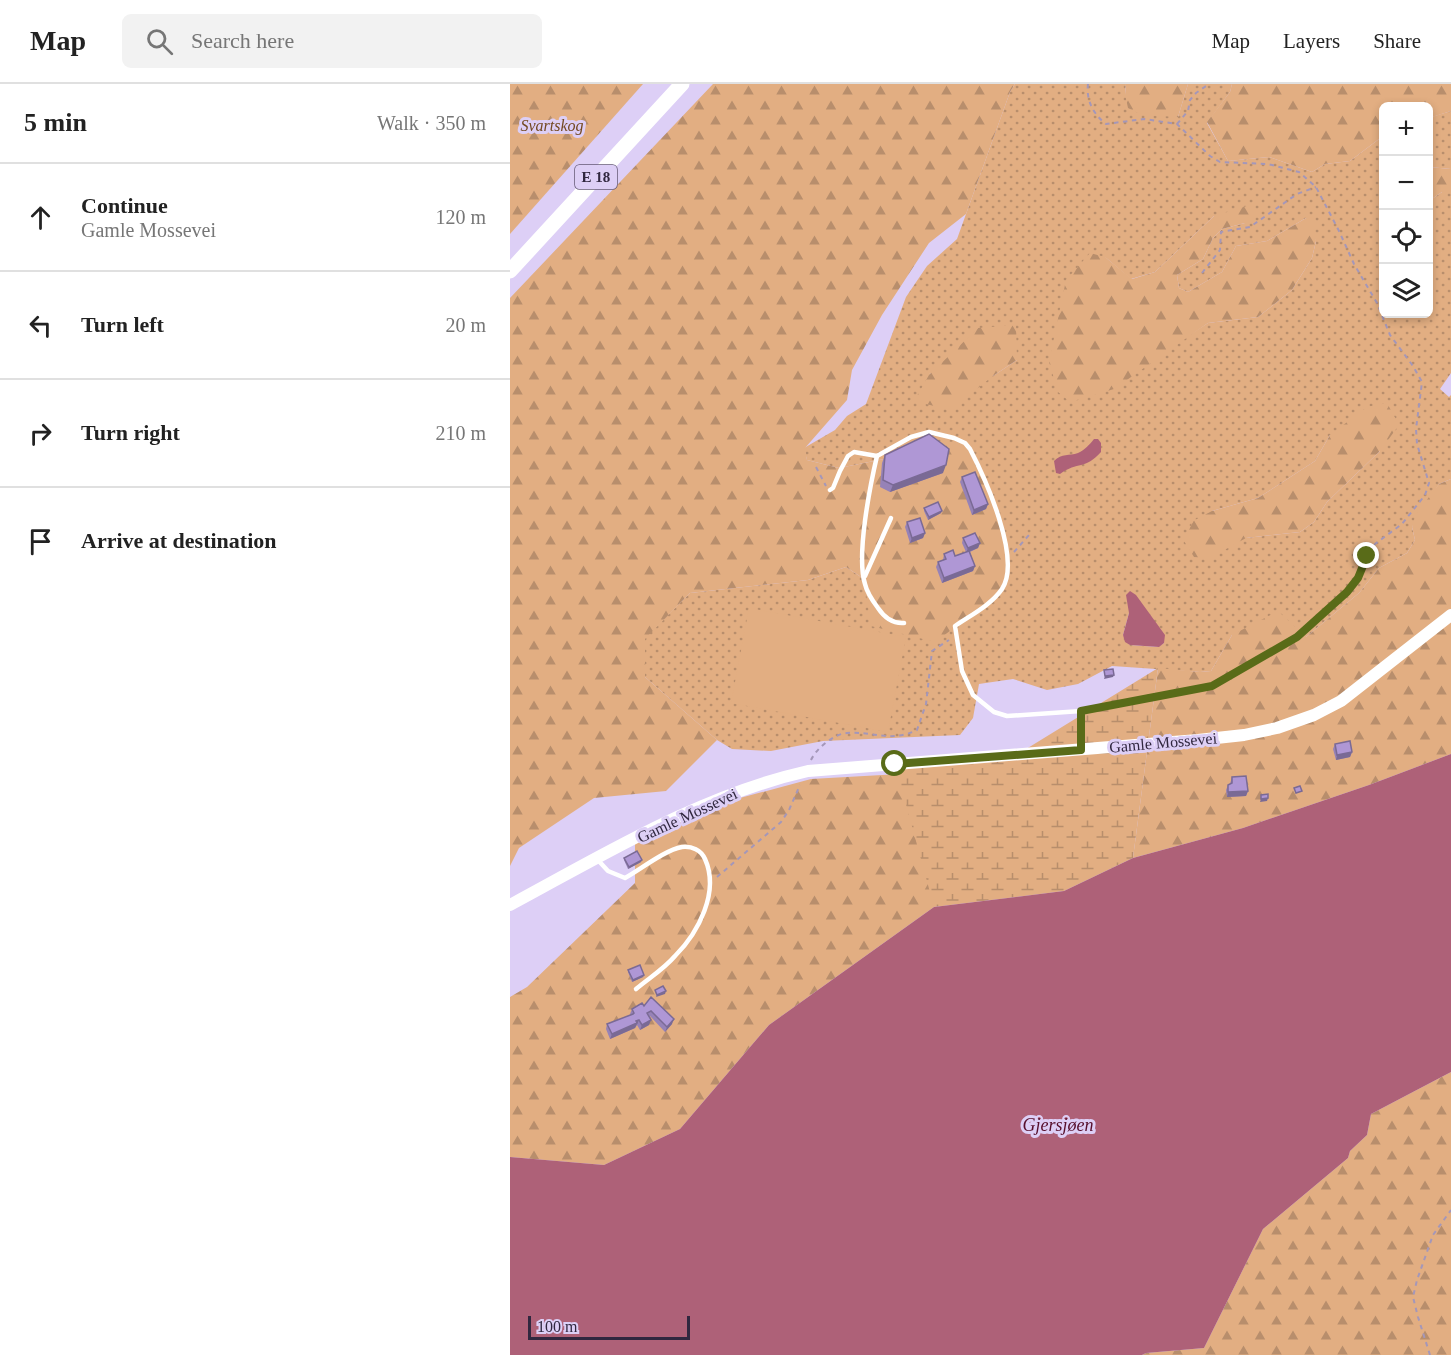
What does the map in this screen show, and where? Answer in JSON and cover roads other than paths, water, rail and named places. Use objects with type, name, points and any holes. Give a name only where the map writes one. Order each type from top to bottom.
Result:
[{"type":"highway","name":"E 18","points":[[510,257],[669,84]]},
{"type":"highway","name":"E 18","points":[[510,271],[682,84]]},
{"type":"main road","name":"Gamle Mossevei","points":[[510,905],[696,808],[737,791],[790,775],[808,771],[1244,735],[1277,728],[1314,715],[1350,694],[1416,640],[1451,615]]},
{"type":"lane","points":[[830,490],[848,456],[854,452],[877,456],[911,437],[928,432],[954,438],[964,443],[974,458],[1002,526],[1008,565],[1007,578],[1002,589],[989,603],[956,626],[962,671],[973,695],[994,712],[1007,716],[1081,711],[1198,689]]},
{"type":"lane","points":[[877,456],[871,483],[863,549],[864,580],[880,612],[893,622],[904,623]]},
{"type":"lane","points":[[864,580],[891,518]]},
{"type":"lane","points":[[1081,711],[1081,750]]},
{"type":"lane","points":[[597,858],[608,871],[625,878],[678,849],[690,847],[703,855],[708,867],[710,882],[705,908],[686,943],[674,958],[636,989]]},
{"type":"water","points":[[1094,439],[1098,439],[1101,443],[1101,452],[1095,458],[1060,474],[1056,473],[1054,461],[1057,458],[1081,452]]},
{"type":"water","points":[[1130,591],[1136,595],[1165,635],[1164,643],[1159,647],[1130,645],[1125,642],[1123,635],[1129,613],[1126,595]]},
{"type":"water","name":"Gjersjøen","points":[[1451,754],[1451,1072],[1371,1114],[1367,1135],[1350,1151],[1348,1158],[1263,1229],[1204,1348],[1142,1355],[510,1355],[510,1157],[604,1165],[680,1129],[769,1025],[934,907],[1064,891],[1133,858],[1243,828]]},
{"type":"park label","name":"Svartskog","points":[[552,125]]}]
